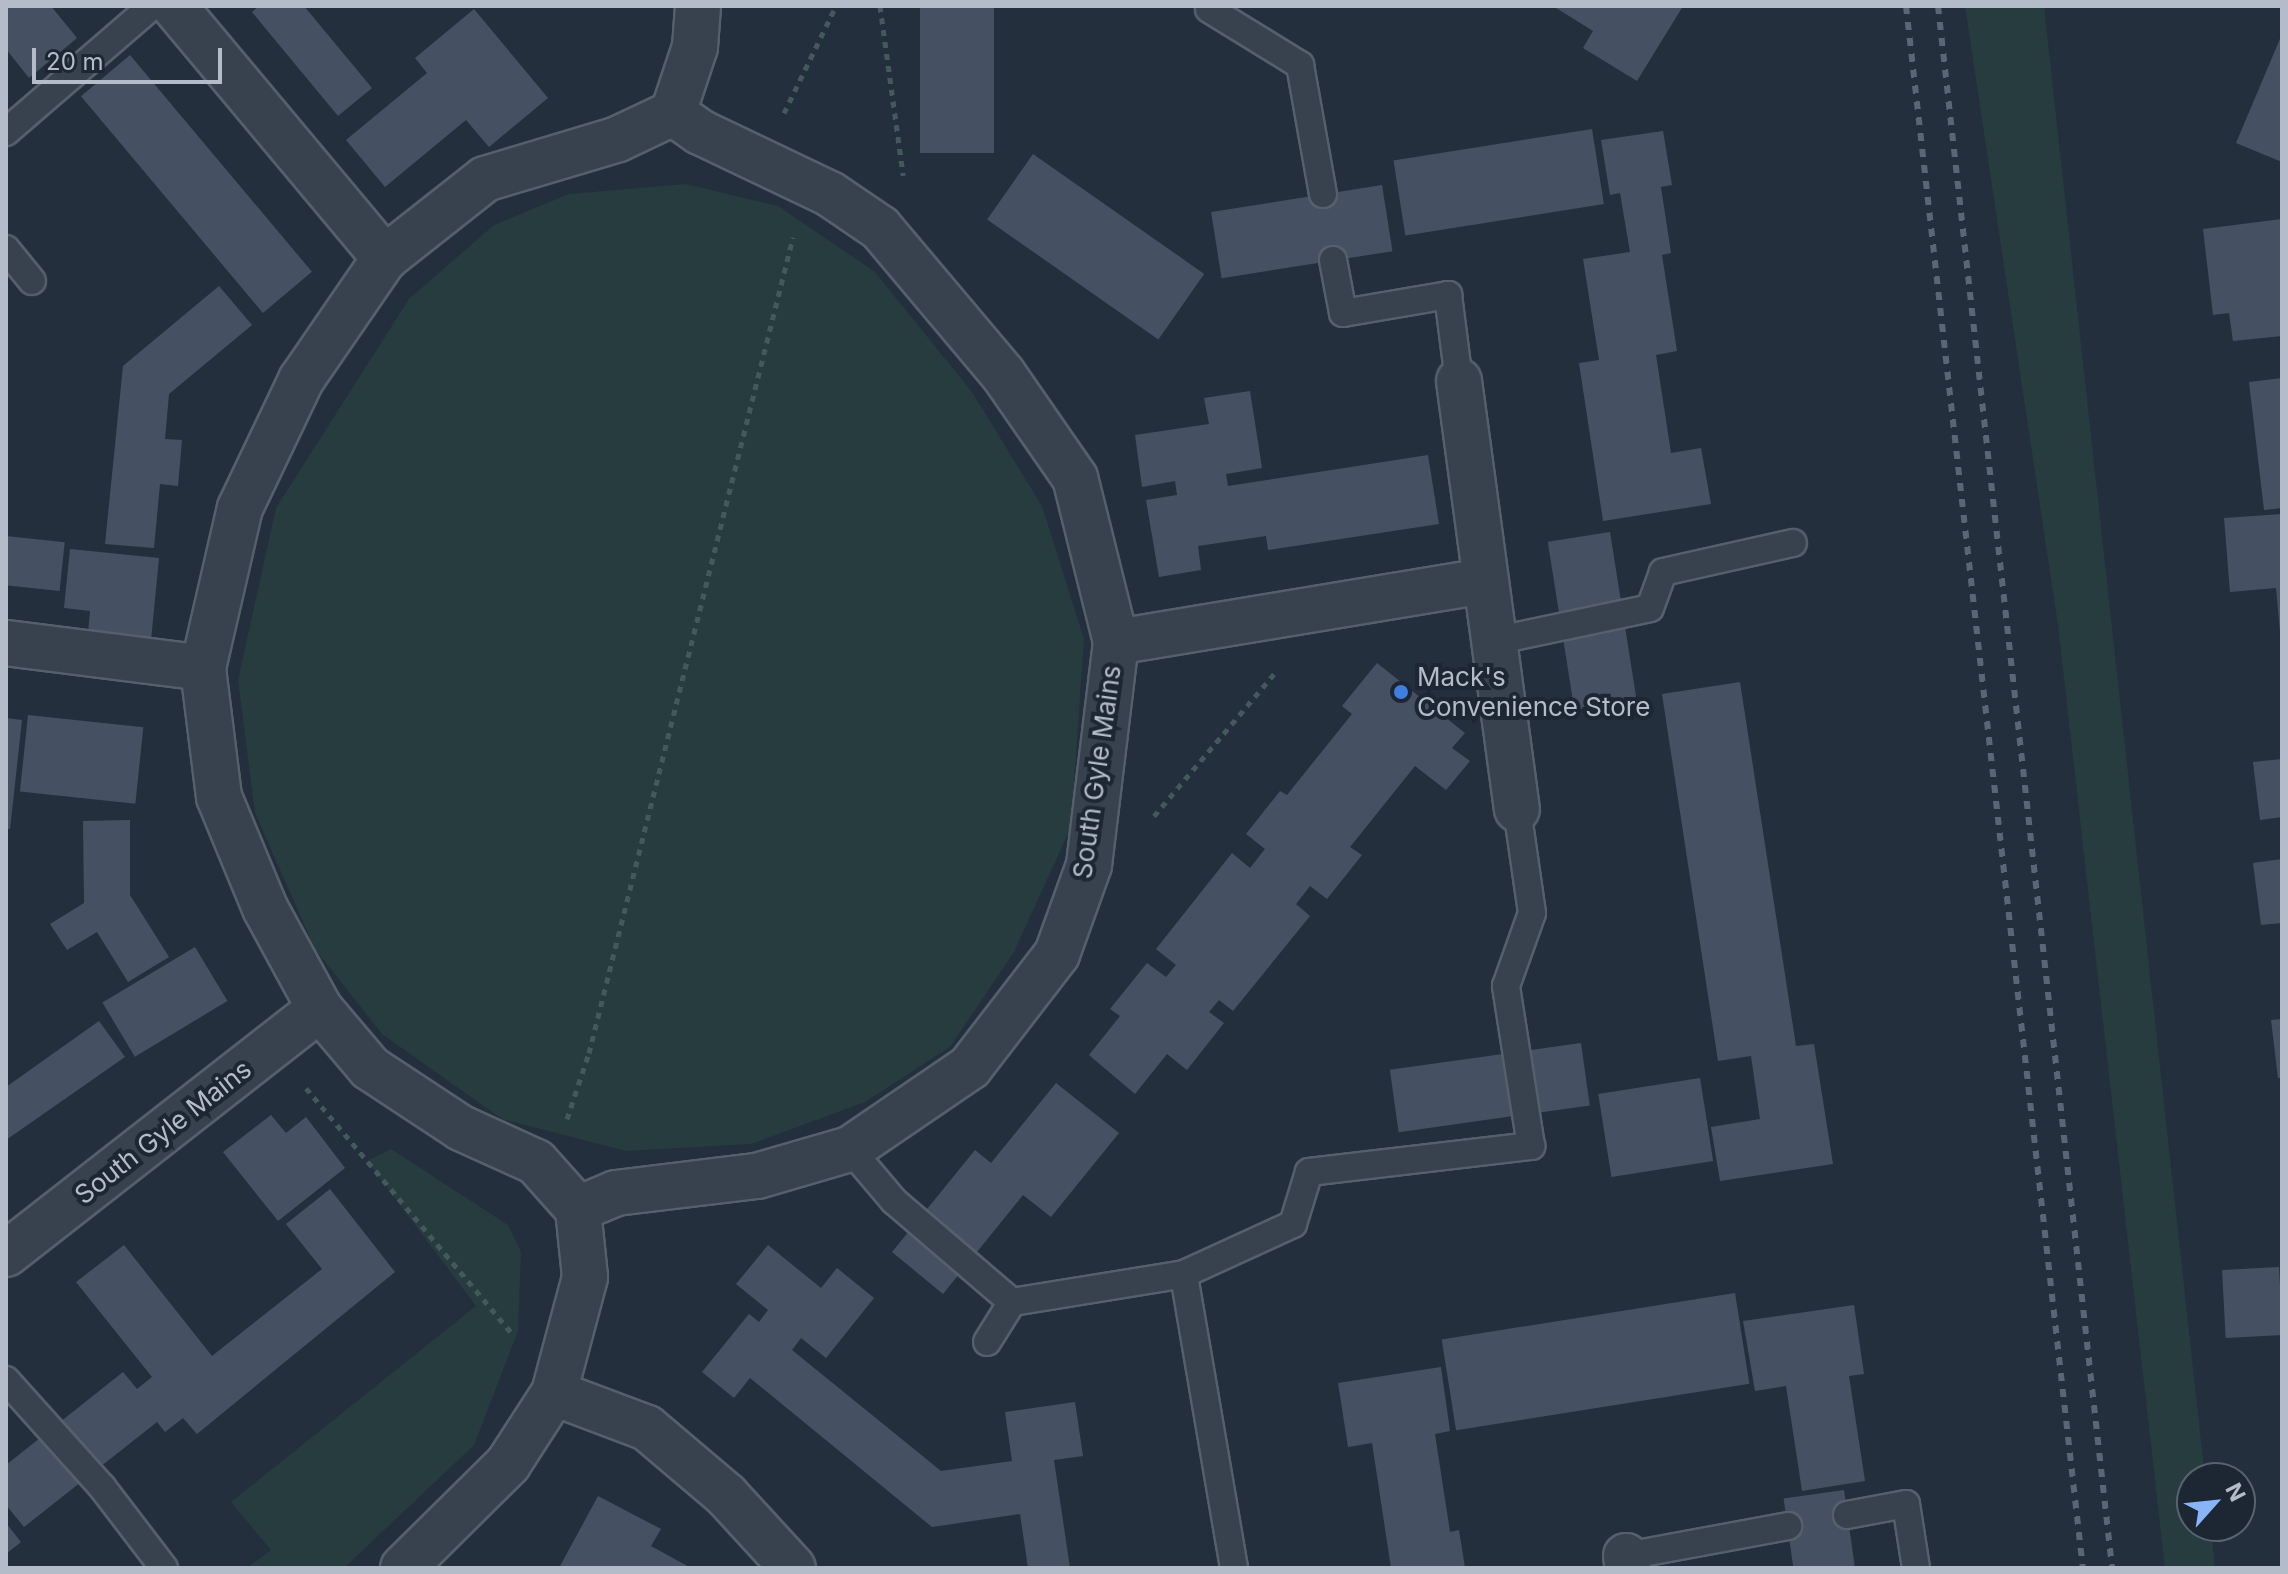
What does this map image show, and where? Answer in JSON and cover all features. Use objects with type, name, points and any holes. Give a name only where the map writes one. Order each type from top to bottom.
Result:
[{"type":"street","points":[[174,6],[385,258]]},
{"type":"street","points":[[403,1568],[508,1464],[554,1393],[585,1277],[578,1209],[536,1162],[461,1128],[370,1068],[320,1009],[265,908],[219,797],[203,668],[240,508],[301,380],[385,258],[485,179],[618,139],[673,113],[695,47],[698,6]]},
{"type":"street","name":"South Gyle Mains","points":[[578,1209],[616,1193],[757,1176],[850,1149],[970,1067],[1057,954],[1089,865],[1116,642],[1075,478],[983,350],[880,228],[830,194],[700,132],[673,113]]},
{"type":"street","points":[[1459,381],[1517,809]]},
{"type":"street","name":"South Gyle Mains","points":[[1116,642],[1485,581]]},
{"type":"street","points":[[6,643],[203,668]]},
{"type":"street","name":"South Gyle Mains","points":[[6,1254],[320,1009]]},
{"type":"street","points":[[554,1393],[647,1428],[726,1495],[793,1568]]},
{"type":"lane","points":[[6,132],[152,6]]},
{"type":"lane","points":[[1209,9],[1300,65],[1323,194]]},
{"type":"lane","points":[[6,249],[32,281]]},
{"type":"lane","points":[[1333,260],[1343,313],[1448,295],[1459,381]]},
{"type":"lane","points":[[1494,641],[1650,608],[1663,572],[1793,543]]},
{"type":"lane","points":[[987,1342],[1012,1302],[1184,1274],[1293,1224],[1309,1172],[1531,1146],[1506,986],[1532,913],[1517,809]]},
{"type":"lane","points":[[850,1149],[894,1201],[1012,1302]]},
{"type":"lane","points":[[1184,1274],[1234,1568]]},
{"type":"lane","points":[[6,1380],[102,1487],[164,1568]]},
{"type":"lane","points":[[1847,1515],[1906,1504],[1916,1568]]},
{"type":"lane","points":[[1627,1562],[1788,1526]]},
{"type":"path","points":[[782,118],[836,6]]},
{"type":"path","points":[[880,6],[905,191]]},
{"type":"path","points":[[563,1134],[589,1053],[795,228]]},
{"type":"path","points":[[1147,824],[1283,663]]},
{"type":"path","points":[[304,1085],[524,1348]]},
{"type":"green space","points":[[1965,6],[2044,6],[2203,1462],[2176,1462],[2176,1542],[2213,1542],[2215,1568],[2165,1568],[2058,625]]},
{"type":"green space","points":[[686,184],[778,206],[875,272],[972,392],[1042,506],[1084,639],[1071,827],[1014,952],[950,1047],[865,1102],[751,1144],[626,1151],[502,1119],[382,1034],[315,949],[255,813],[238,680],[276,508],[409,299],[494,225],[569,194]]},
{"type":"green space","points":[[391,1149],[508,1225],[521,1252],[518,1331],[474,1445],[344,1568],[247,1568],[271,1550],[231,1502],[476,1306],[367,1161]]},
{"type":"building","points":[[6,6],[51,6],[77,38],[29,78],[6,49]]},
{"type":"building","points":[[259,6],[304,6],[372,88],[338,116],[252,12]]},
{"type":"building","points":[[920,6],[994,6],[994,153],[920,153]]},
{"type":"building","points":[[1553,6],[1683,6],[1637,81],[1583,48],[1593,31]]},
{"type":"building","points":[[474,9],[548,98],[489,147],[466,120],[385,187],[346,140],[427,73],[415,58]]},
{"type":"building","points":[[2282,34],[2282,162],[2236,143]]},
{"type":"building","points":[[130,55],[312,272],[263,313],[81,96]]},
{"type":"building","points":[[1592,129],[1604,204],[1405,236],[1393,160]]},
{"type":"building","points":[[1663,131],[1672,185],[1661,187],[1671,253],[1662,255],[1677,351],[1656,355],[1671,453],[1701,448],[1711,504],[1603,521],[1579,363],[1599,360],[1583,259],[1630,252],[1620,193],[1610,195],[1601,140]]},
{"type":"building","points":[[1033,154],[1204,274],[1158,339],[987,220]]},
{"type":"building","points":[[1382,185],[1392,251],[1222,278],[1211,212]]},
{"type":"building","points":[[2282,219],[2282,336],[2233,341],[2229,313],[2213,315],[2203,229]]},
{"type":"building","points":[[219,286],[252,325],[169,394],[165,439],[182,440],[178,486],[160,484],[154,548],[105,544],[123,366]]},
{"type":"building","points":[[2282,378],[2282,508],[2264,510],[2249,382]]},
{"type":"building","points":[[1250,391],[1262,468],[1226,474],[1228,486],[1428,455],[1439,524],[1268,550],[1266,536],[1198,546],[1201,570],[1159,577],[1146,500],[1177,495],[1175,481],[1142,487],[1135,435],[1209,424],[1204,398]]},
{"type":"building","points":[[2282,514],[2280,632],[2276,588],[2230,592],[2224,518]]},
{"type":"building","points":[[1610,532],[1637,700],[1574,710],[1548,542]]},
{"type":"building","points":[[6,536],[65,542],[60,591],[6,585]]},
{"type":"building","points":[[70,549],[159,558],[151,640],[88,634],[90,611],[64,608]]},
{"type":"building","points":[[1377,663],[1465,733],[1452,748],[1470,761],[1446,790],[1415,766],[1350,847],[1362,855],[1327,899],[1310,886],[1296,904],[1310,916],[1233,1011],[1219,1000],[1209,1012],[1224,1023],[1187,1070],[1167,1054],[1135,1094],[1089,1055],[1120,1016],[1110,1009],[1147,963],[1166,977],[1176,965],[1156,949],[1232,853],[1250,868],[1265,849],[1246,834],[1280,791],[1287,795],[1352,714],[1342,706]]},
{"type":"building","points":[[1740,682],[1796,1046],[1814,1044],[1833,1164],[1720,1181],[1711,1127],[1760,1119],[1751,1056],[1718,1061],[1662,694]]},
{"type":"building","points":[[28,715],[143,727],[135,804],[20,792]]},
{"type":"building","points":[[6,718],[22,720],[10,829],[6,829]]},
{"type":"building","points":[[2282,759],[2282,817],[2260,820],[2253,762]]},
{"type":"building","points":[[130,820],[130,895],[169,957],[128,982],[97,932],[67,950],[50,924],[84,903],[83,821]]},
{"type":"building","points":[[2282,859],[2282,923],[2261,925],[2253,863]]},
{"type":"building","points":[[195,947],[227,1001],[135,1057],[102,1003]]},
{"type":"building","points":[[2282,1019],[2282,1078],[2278,1078],[2271,1020]]},
{"type":"building","points":[[99,1021],[125,1057],[6,1140],[6,1087]]},
{"type":"building","points":[[1581,1043],[1590,1105],[1399,1132],[1390,1070]]},
{"type":"building","points":[[1700,1078],[1713,1161],[1611,1177],[1598,1094]]},
{"type":"building","points":[[1056,1083],[1119,1133],[1051,1217],[1023,1195],[943,1294],[892,1252],[975,1150],[991,1163]]},
{"type":"building","points":[[271,1115],[286,1133],[306,1117],[345,1168],[278,1221],[223,1152]]},
{"type":"building","points":[[330,1189],[395,1272],[197,1434],[183,1418],[165,1432],[157,1422],[24,1527],[6,1505],[6,1465],[123,1372],[137,1389],[152,1377],[76,1282],[124,1245],[212,1356],[322,1269],[286,1224]]},
{"type":"building","points":[[768,1245],[821,1288],[837,1268],[874,1298],[826,1358],[801,1338],[792,1350],[941,1471],[1012,1461],[1005,1412],[1075,1402],[1083,1456],[1054,1460],[1070,1568],[1028,1568],[1020,1514],[932,1527],[750,1378],[734,1398],[702,1372],[749,1314],[759,1322],[768,1310],[736,1284]]},
{"type":"building","points":[[2279,1267],[2282,1335],[2226,1338],[2222,1270]]},
{"type":"building","points":[[1735,1293],[1749,1384],[1456,1430],[1442,1339]]},
{"type":"building","points":[[1854,1305],[1864,1374],[1849,1376],[1865,1481],[1802,1491],[1786,1386],[1755,1391],[1743,1321]]},
{"type":"building","points":[[1441,1367],[1450,1431],[1435,1434],[1450,1532],[1459,1530],[1465,1568],[1391,1568],[1372,1443],[1348,1447],[1338,1383]]},
{"type":"building","points":[[1844,1490],[1855,1568],[1793,1568],[1784,1498]]},
{"type":"building","points":[[598,1496],[661,1529],[651,1546],[691,1568],[559,1568]]},
{"type":"building","points":[[6,1523],[21,1542],[6,1554]]},
{"type":"railway","points":[[1906,6],[2083,1568]]},
{"type":"railway","points":[[1938,6],[2112,1568]]},
{"type":"place","name":"Mack's Convenience Store","points":[[1401,692]]}]
